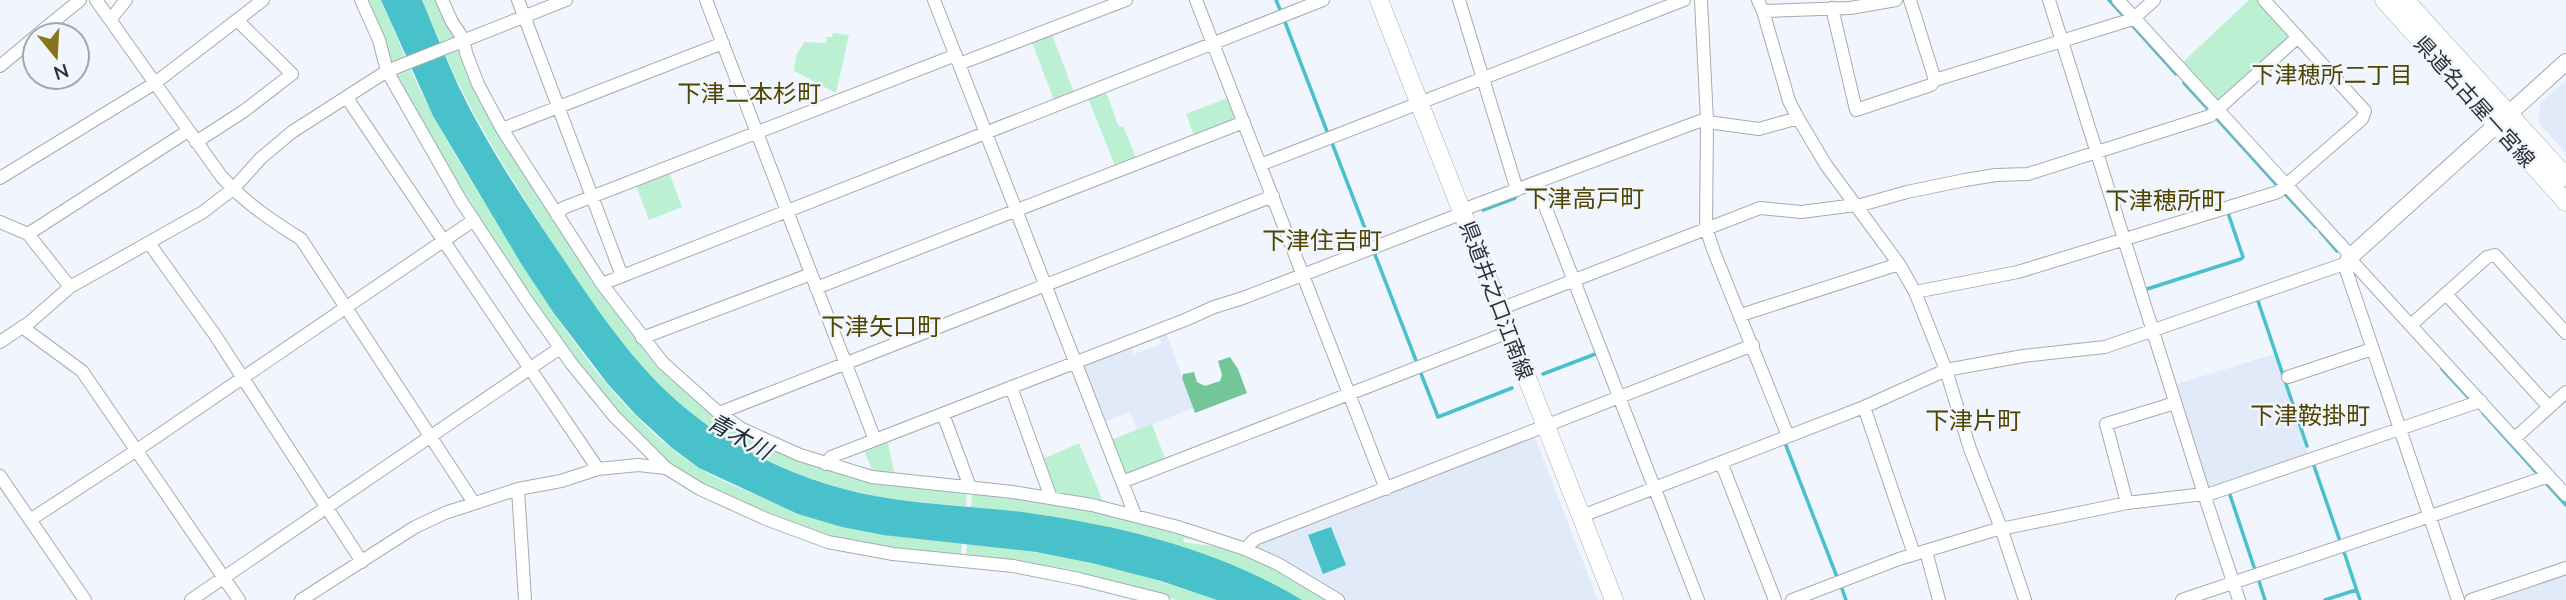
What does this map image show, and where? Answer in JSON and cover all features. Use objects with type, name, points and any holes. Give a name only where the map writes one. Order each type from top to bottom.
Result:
[{"type":"main road","name":"県道井之口江南線","points":[[1380,0],[1614,600]]},
{"type":"main road","name":"県道名古屋一宮線","points":[[2384,0],[2503,120],[2566,177]]},
{"type":"main road","name":"県道名古屋一宮線","points":[[2405,0],[2566,202]]},
{"type":"street","points":[[54,21],[80,0]]},
{"type":"street","points":[[96,0],[233,189],[266,217],[301,239],[474,503]]},
{"type":"street","points":[[110,20],[126,0]]},
{"type":"street","points":[[0,178],[155,83],[263,0]]},
{"type":"street","points":[[361,0],[389,70],[474,220],[560,348],[614,416],[666,468],[700,489],[766,519],[828,542],[893,554],[1013,566],[1163,600]]},
{"type":"street","points":[[442,0],[462,40],[478,84],[502,129],[602,284],[642,338],[684,383],[742,429],[826,464],[872,477],[1051,498],[1135,515],[1245,549],[1278,564],[1338,600]]},
{"type":"street","points":[[518,0],[622,276]]},
{"type":"street","points":[[0,342],[70,287],[203,212],[233,189],[261,158],[292,132],[389,70],[565,0]]},
{"type":"street","points":[[706,0],[875,440]]},
{"type":"street","points":[[557,215],[563,208],[757,132],[1126,0]]},
{"type":"street","points":[[1196,0],[1386,489]]},
{"type":"street","points":[[602,284],[1323,0]]},
{"type":"street","points":[[1460,0],[1517,190]]},
{"type":"street","points":[[1260,165],[1684,0]]},
{"type":"street","points":[[1702,0],[1707,121],[1706,228],[1788,436]]},
{"type":"street","points":[[1896,0],[1850,8],[1761,6],[1789,101],[1798,118],[1826,165],[1899,264],[1914,292],[1947,370],[1970,449],[2025,600]]},
{"type":"street","points":[[1910,0],[1935,80]]},
{"type":"street","points":[[2049,0],[2239,600]]},
{"type":"street","points":[[2118,0],[2286,184],[2348,259],[2566,495]]},
{"type":"street","points":[[1832,8],[1856,110],[1931,85],[1935,80],[2134,18],[2154,0]]},
{"type":"street","points":[[1914,292],[2018,272],[2277,192],[2362,119],[2365,111],[2264,0]]},
{"type":"street","points":[[939,1],[986,134],[1135,515]]},
{"type":"street","points":[[27,234],[192,136],[244,110],[292,74],[237,20]]},
{"type":"street","points":[[1500,309],[1760,208],[1801,212],[1857,206],[1965,180],[2028,174],[2210,116],[2298,37]]},
{"type":"street","points":[[502,129],[723,43]]},
{"type":"street","points":[[0,66],[21,48]]},
{"type":"street","points":[[1582,516],[1864,407],[1947,370],[2023,356],[2105,347],[2348,259],[2566,62]]},
{"type":"street","points":[[347,98],[598,469]]},
{"type":"street","points":[[826,464],[831,457],[1700,121],[1759,130],[1798,118]]},
{"type":"street","points":[[816,288],[1244,122]]},
{"type":"street","points":[[1536,183],[1698,600]]},
{"type":"street","points":[[719,413],[1273,197]]},
{"type":"street","points":[[30,520],[474,220]]},
{"type":"street","points":[[0,222],[27,234],[70,287]]},
{"type":"street","points":[[149,243],[242,378],[362,562]]},
{"type":"street","points":[[2411,326],[2487,257],[2496,255],[2566,332]]},
{"type":"street","points":[[2348,259],[2372,348],[2458,600]]},
{"type":"street","points":[[1741,315],[1899,264]]},
{"type":"street","points":[[642,338],[811,274]]},
{"type":"street","points":[[2446,294],[2549,407]]},
{"type":"street","points":[[22,327],[82,371],[239,600]]},
{"type":"street","points":[[1122,482],[1510,332]]},
{"type":"street","points":[[1245,549],[1255,539],[1752,345]]},
{"type":"street","points":[[191,600],[560,348]]},
{"type":"street","points":[[2288,377],[2372,348]]},
{"type":"street","points":[[1011,387],[1051,498]]},
{"type":"street","points":[[2515,438],[2566,392]]},
{"type":"street","points":[[1793,600],[1920,552],[2001,529],[2127,503],[2204,495],[2481,401]]},
{"type":"street","points":[[2127,503],[2106,424],[2175,403]]},
{"type":"street","points":[[1864,407],[1939,600]]},
{"type":"street","points":[[943,414],[970,487]]},
{"type":"street","points":[[1720,462],[1775,600]]},
{"type":"street","points":[[301,600],[415,527],[474,503],[517,489],[561,481],[598,469],[638,465],[666,468]]},
{"type":"street","points":[[0,476],[85,600]]},
{"type":"street","points":[[2182,600],[2549,477]]},
{"type":"street","points":[[517,489],[525,600]]},
{"type":"street","points":[[2472,600],[2566,568]]},
{"type":"shaded area","points":[[2566,80],[2566,153],[2539,123],[2540,103]]},
{"type":"shaded area","points":[[1166,332],[1193,408],[1137,430],[1130,412],[1103,422],[1082,367],[1084,363],[1131,346],[1134,354],[1162,344],[1159,335]]},
{"type":"shaded area","points":[[2274,354],[2309,456],[2210,489],[2205,486],[2174,385]]},
{"type":"shaded area","points":[[1534,435],[1598,600],[1344,600],[1315,580],[1256,550],[1258,542]]},
{"type":"shaded area","points":[[2566,572],[2566,600],[2484,600]]},
{"type":"green space","points":[[364,0],[381,0],[406,59],[390,64]]},
{"type":"green space","points":[[422,0],[438,0],[459,37],[441,44]]},
{"type":"green space","points":[[2249,0],[2258,0],[2288,34],[2287,39],[2220,100],[2215,99],[2182,63]]},
{"type":"green space","points":[[1051,32],[1075,95],[1055,103],[1031,40]]},
{"type":"green space","points":[[833,33],[849,35],[836,93],[794,71],[796,56],[804,42],[826,43],[826,37],[832,37]]},
{"type":"green space","points":[[462,45],[494,122],[681,387],[798,459],[967,491],[966,506],[892,499],[831,485],[800,474],[771,462],[715,431],[666,391],[633,356],[603,317],[492,146],[444,52]]},
{"type":"green space","points":[[409,66],[457,157],[556,315],[608,385],[667,445],[713,476],[798,512],[830,523],[871,532],[962,543],[961,557],[893,550],[828,538],[771,518],[701,485],[669,465],[609,406],[561,344],[451,173],[393,72]]},
{"type":"green space","points":[[1106,92],[1119,127],[1123,126],[1137,160],[1116,168],[1088,98]]},
{"type":"green space","points":[[1230,97],[1239,118],[1195,138],[1186,114]]},
{"type":"green space","points":[[668,169],[682,207],[649,220],[635,183]]},
{"type":"green space","points":[[1230,357],[1238,369],[1247,393],[1195,413],[1182,378],[1183,374],[1194,372],[1197,382],[1205,386],[1220,381],[1222,375],[1218,361]]},
{"type":"green space","points":[[1152,424],[1166,461],[1126,476],[1110,440]]},
{"type":"green space","points":[[887,439],[895,476],[873,472],[863,448]]},
{"type":"green space","points":[[1079,443],[1104,504],[1056,495],[1041,460]]},
{"type":"green space","points":[[972,491],[1105,511],[1215,543],[1184,538],[1183,542],[1233,549],[1276,567],[1332,600],[1302,600],[1247,572],[1171,544],[1089,523],[971,507]]},
{"type":"green space","points":[[967,544],[1091,562],[1217,600],[1176,600],[1152,592],[966,558]]},
{"type":"water","points":[[381,0],[422,0],[458,85],[482,132],[582,286],[641,365],[675,399],[715,431],[788,470],[840,488],[911,501],[1070,519],[1139,534],[1240,568],[1302,600],[1217,600],[1161,581],[1036,552],[883,535],[842,527],[798,514],[699,468],[636,415],[607,383],[553,312],[433,116]]},
{"type":"water","points":[[1331,527],[1346,565],[1323,574],[1308,535]]},
{"type":"waterway","points":[[1276,0],[1281,12]]},
{"type":"waterway","points":[[2109,0],[2122,14]]},
{"type":"waterway","points":[[1285,22],[1328,134]]},
{"type":"waterway","points":[[2132,25],[2176,74]]},
{"type":"waterway","points":[[2184,83],[2209,110]]},
{"type":"waterway","points":[[2218,120],[2276,184]]},
{"type":"waterway","points":[[1332,143],[1371,244]]},
{"type":"waterway","points":[[2285,194],[2316,227]]},
{"type":"waterway","points":[[1483,210],[1515,198]]},
{"type":"waterway","points":[[2228,213],[2243,257]]},
{"type":"waterway","points":[[2320,231],[2337,251]]},
{"type":"waterway","points":[[1376,252],[1417,363]]},
{"type":"waterway","points":[[2144,290],[2241,259]]},
{"type":"waterway","points":[[2258,301],[2307,446]]},
{"type":"waterway","points":[[1543,374],[1598,353]]},
{"type":"waterway","points":[[2442,369],[2469,398]]},
{"type":"waterway","points":[[1420,371],[1438,417],[1512,388]]},
{"type":"waterway","points":[[2483,413],[2536,472]]},
{"type":"waterway","points":[[1785,443],[1837,577]]},
{"type":"waterway","points":[[2313,463],[2340,541]]},
{"type":"waterway","points":[[2545,482],[2566,505]]},
{"type":"waterway","points":[[2229,492],[2255,570]]},
{"type":"waterway","points":[[2343,549],[2360,600]]},
{"type":"waterway","points":[[2258,578],[2265,600]]},
{"type":"waterway","points":[[1841,586],[1846,600]]},
{"type":"waterway","points":[[2325,600],[2356,590]]},
{"type":"district","name":"下津穂所二丁目","points":[[2332,74]]},
{"type":"district","name":"下津二本杉町","points":[[749,93]]},
{"type":"district","name":"下津高戸町","points":[[1584,198]]},
{"type":"district","name":"下津穂所町","points":[[2165,200]]},
{"type":"district","name":"下津住吉町","points":[[1322,240]]},
{"type":"district","name":"下津矢口町","points":[[881,326]]},
{"type":"district","name":"下津鞍掛町","points":[[2310,415]]},
{"type":"district","name":"下津片町","points":[[1973,420]]},
{"type":"water label","name":"青木川","points":[[740,436]]}]
